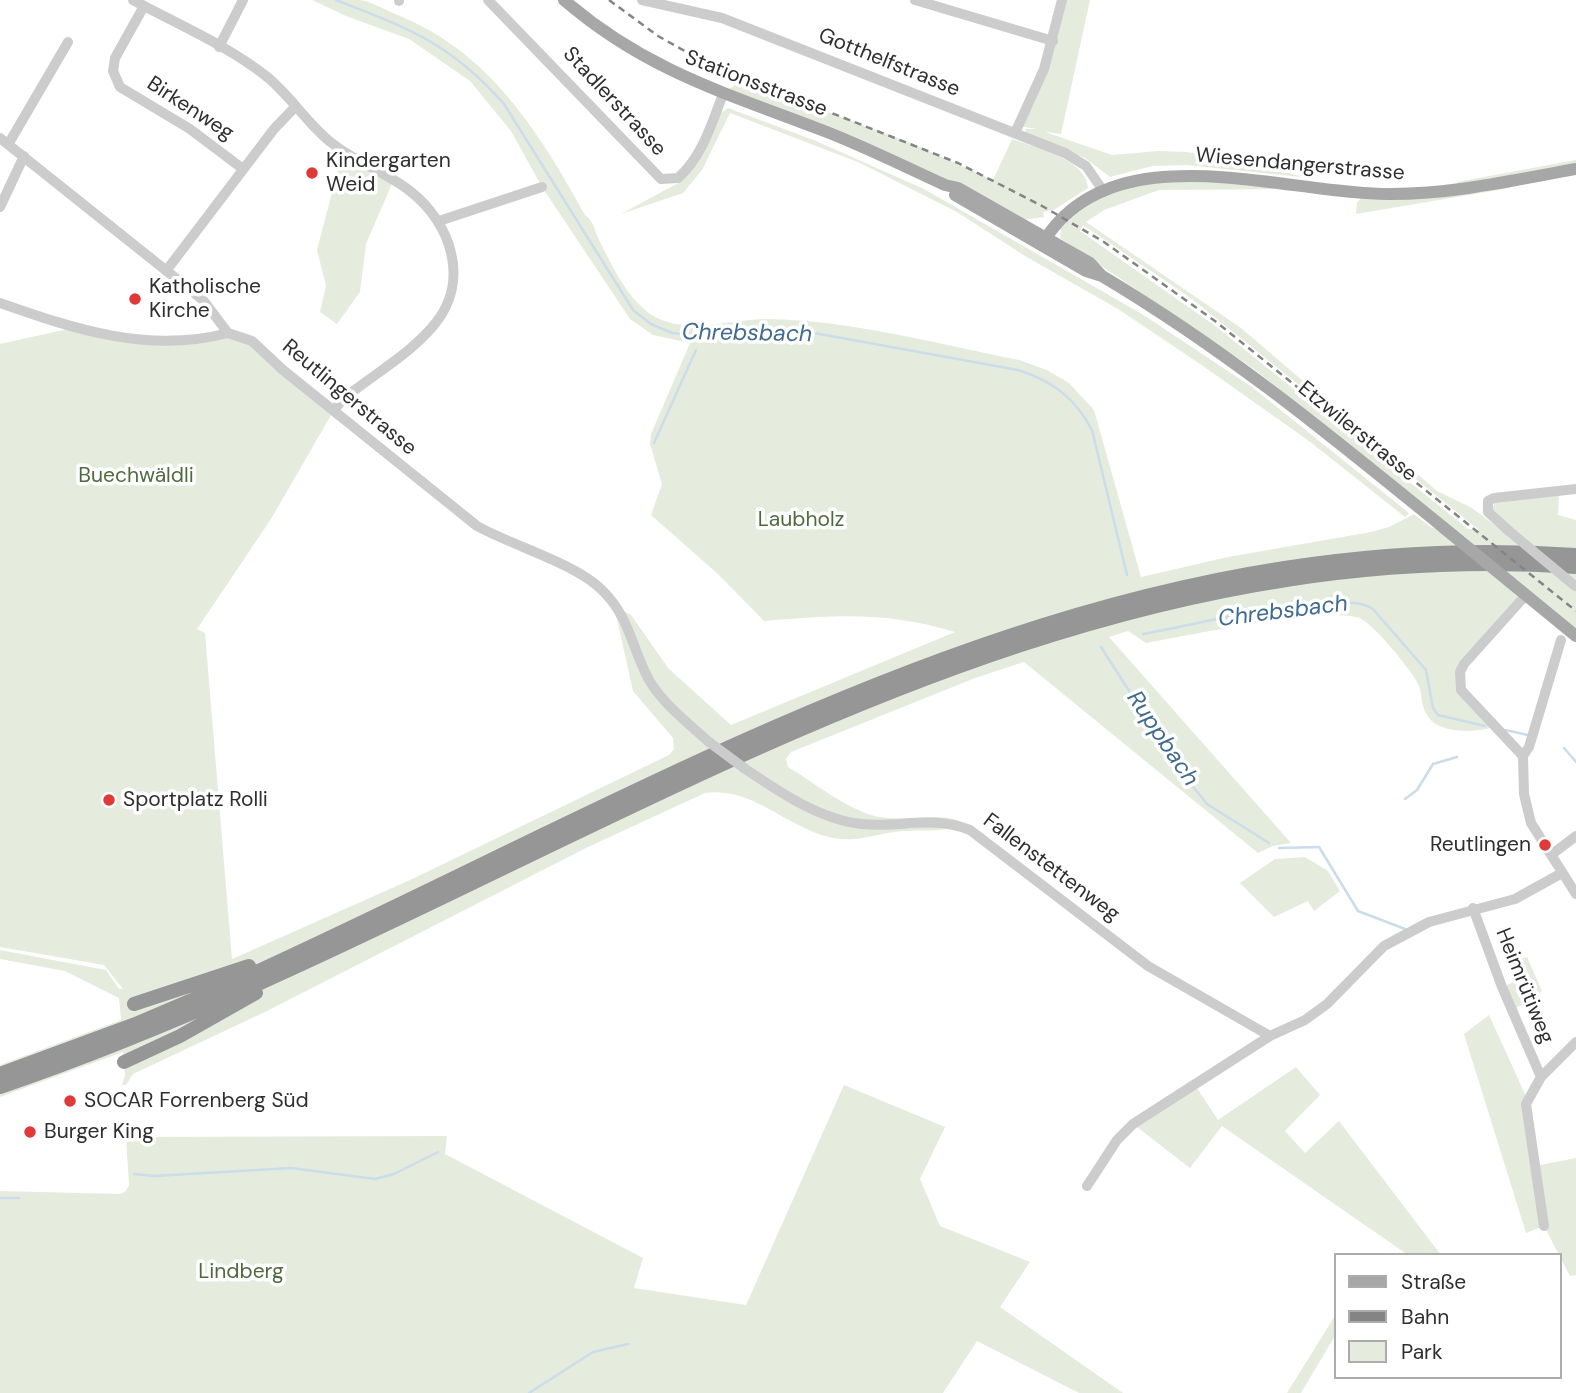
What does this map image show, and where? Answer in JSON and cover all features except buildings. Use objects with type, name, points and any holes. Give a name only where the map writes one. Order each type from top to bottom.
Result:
[{"type":"highway","points":[[0,1074],[138,1023],[308,949],[785,722],[917,668],[1048,622],[1186,585],[1339,559],[1463,551],[1576,555]]},
{"type":"highway","points":[[0,1087],[149,1032],[292,970],[754,749],[916,681],[1044,635],[1194,595],[1337,571],[1469,563],[1576,567]]},
{"type":"highway","points":[[134,1004],[277,956],[308,949]]},
{"type":"highway","points":[[124,1062],[230,1010],[292,970]]},
{"type":"main road","name":"Stationsstrasse","points":[[564,0],[637,54],[723,94],[820,129],[945,185]]},
{"type":"main road","name":"Wiesendangerstrasse","points":[[1044,241],[1067,215],[1104,192],[1141,180],[1186,175],[1355,193],[1411,194],[1458,190],[1576,169]]},
{"type":"main road","name":"Etzwilerstrasse","points":[[945,185],[954,195],[1044,241],[1086,271],[1101,276],[1263,381],[1576,636]]},
{"type":"street","points":[[132,0],[262,73],[330,142],[404,186],[439,221],[452,250],[454,269],[445,309],[426,334],[343,399],[334,410]]},
{"type":"street","points":[[219,47],[243,0]]},
{"type":"street","name":"Stadlerstrasse","points":[[488,0],[661,179],[678,178],[694,158],[709,130],[723,94]]},
{"type":"street","name":"Gotthelfstrasse","points":[[642,0],[722,18],[1015,133],[1079,160],[1094,175],[1104,192]]},
{"type":"street","points":[[915,0],[1052,41]]},
{"type":"street","points":[[1015,133],[1039,83],[1062,0]]},
{"type":"street","name":"Birkenweg","points":[[144,6],[115,58],[113,71],[120,87],[190,129],[243,169]]},
{"type":"street","points":[[4,141],[68,42]]},
{"type":"street","points":[[166,271],[243,169],[296,106]]},
{"type":"street","name":"Reutlingerstrasse","points":[[4,141],[203,300],[228,333],[252,341],[283,370],[477,526],[595,584]]},
{"type":"street","points":[[0,207],[24,156]]},
{"type":"street","points":[[439,221],[542,187]]},
{"type":"street","points":[[0,303],[72,328],[123,338],[203,340],[228,333]]},
{"type":"street","points":[[1576,489],[1494,498],[1486,507],[1492,517],[1576,587]]},
{"type":"street","name":"Fallenstettenweg","points":[[595,584],[630,629],[649,680],[658,693],[709,742],[744,768],[804,803],[846,821],[872,825],[944,821],[970,830],[1148,966],[1270,1036]]},
{"type":"street","points":[[1523,756],[1461,690],[1460,681],[1464,664],[1525,596]]},
{"type":"street","points":[[1561,640],[1523,756],[1526,807],[1534,830],[1576,894]]},
{"type":"street","points":[[1551,855],[1576,836]]},
{"type":"street","points":[[1087,1186],[1112,1146],[1133,1124],[1270,1036],[1305,1020],[1327,1004],[1371,956],[1384,946],[1429,922],[1473,908],[1515,900],[1562,873]]},
{"type":"street","name":"Heimrütiweg","points":[[1473,908],[1502,987],[1541,1077]]},
{"type":"street","points":[[1544,1226],[1526,1104],[1541,1077],[1576,1042]]},
{"type":"green space","points":[[312,0],[360,0],[373,4],[428,30],[484,71],[508,97],[549,153],[592,224],[622,282],[636,301],[652,315],[665,321],[693,325],[767,319],[862,328],[1019,360],[1047,370],[1069,383],[1094,410],[1141,577],[1228,557],[1371,532],[1389,527],[1414,514],[1432,528],[1452,529],[1254,369],[1060,238],[1061,229],[1084,208],[1110,194],[1138,186],[1198,181],[1287,189],[1159,190],[1104,210],[1086,222],[1241,328],[1330,404],[1346,412],[1437,491],[1472,508],[1496,526],[1509,531],[1492,510],[1495,502],[1559,493],[1558,515],[1576,520],[1576,636],[1525,596],[1464,664],[1460,681],[1496,726],[1459,731],[1432,722],[1425,711],[1418,684],[1411,673],[1384,639],[1363,620],[1349,616],[1293,618],[1146,643],[1128,631],[1109,637],[1291,843],[1273,846],[1258,853],[1024,662],[975,678],[791,752],[786,759],[788,767],[857,810],[880,817],[935,817],[967,824],[943,829],[839,839],[813,832],[738,795],[705,793],[588,847],[267,1011],[133,1074],[126,1085],[122,1085],[125,1075],[123,1052],[0,1097],[0,1065],[121,1020],[119,998],[65,971],[0,959],[0,950],[106,970],[119,989],[123,989],[104,965],[0,947],[0,344],[72,328],[133,339],[241,336],[334,410],[271,519],[197,629],[205,633],[232,959],[408,881],[669,755],[674,749],[673,738],[633,691],[614,606],[631,615],[669,669],[731,725],[955,632],[930,625],[860,616],[764,621],[719,575],[651,515],[662,484],[650,444],[651,434],[690,343],[653,335],[630,319],[542,187],[511,131],[470,81],[409,39],[346,16]],"holes":[[[1083,225],[1192,299],[1479,530],[1468,529],[1214,325],[1080,231]]]},
{"type":"green space","points":[[1062,0],[1090,0],[1061,134],[1045,132],[1112,155],[1158,151],[1187,152],[1279,169],[1301,177],[1187,165],[1152,166],[1110,177],[1085,158],[1026,134],[1025,129],[1037,129],[1018,126],[1039,83]]},
{"type":"green space","points":[[742,80],[911,143],[993,180],[1012,139],[1045,150],[1069,162],[1079,169],[1088,188],[1054,210],[1043,212],[1044,217],[1022,220],[729,89]]},
{"type":"green space","points":[[728,108],[816,141],[924,189],[1142,314],[1252,387],[1409,513],[1405,517],[1309,441],[1118,309],[1025,256],[957,212],[858,162],[730,113],[702,170],[683,193],[621,214],[680,182],[719,114]]},
{"type":"green space","points":[[347,154],[394,179],[366,244],[360,292],[337,324],[320,312],[326,286],[317,250],[339,166]]},
{"type":"green space","points":[[1576,160],[1576,169],[1458,190],[1457,182]]},
{"type":"green space","points":[[1509,184],[1510,188],[1356,214],[1357,203],[1362,197]]},
{"type":"green space","points":[[1305,857],[1328,871],[1340,891],[1314,911],[1308,901],[1274,917],[1240,883],[1275,859]]},
{"type":"green space","points":[[1527,957],[1542,991],[1512,1011],[1502,987],[1514,982],[1508,963]]},
{"type":"green space","points":[[1489,1015],[1525,1094],[1535,1166],[1576,1158],[1576,1275],[1570,1276],[1562,1261],[1562,1253],[1558,1253],[1544,1226],[1526,1233],[1464,1034]]},
{"type":"green space","points":[[1296,1067],[1320,1095],[1285,1131],[1305,1153],[1339,1121],[1439,1253],[1405,1253],[1222,1126],[1190,1168],[1133,1124],[1195,1085],[1218,1120]]},
{"type":"green space","name":"Lindberg","points":[[844,1085],[945,1127],[920,1179],[940,1226],[1030,1262],[1000,1307],[1123,1393],[1079,1393],[977,1341],[943,1393],[0,1393],[0,1191],[120,1194],[126,1191],[129,1185],[126,1137],[447,1136],[445,1154],[643,1258],[634,1288],[746,1305]]},
{"type":"green space","points":[[1334,1317],[1334,1337],[1301,1393],[1287,1393]]},
{"type":"waterway","name":"Chrebsbach","points":[[336,0],[428,40],[484,83],[504,104],[633,310],[651,324],[672,333],[694,335],[756,330],[814,333],[1018,370],[1062,392],[1092,430],[1127,575]]},
{"type":"waterway","points":[[654,443],[696,350]]},
{"type":"waterway","name":"Chrebsbach","points":[[1143,634],[1262,610],[1329,602],[1355,603],[1373,609],[1426,670],[1433,708],[1438,715],[1485,726]]},
{"type":"waterway","name":"Ruppbach","points":[[1101,647],[1179,769],[1207,804],[1269,843]]},
{"type":"waterway","name":"Chrebsbach","points":[[1505,730],[1528,735]]},
{"type":"waterway","name":"Chrebsbach","points":[[1564,748],[1576,762]]},
{"type":"waterway","points":[[1405,799],[1417,790],[1433,764],[1457,757]]},
{"type":"waterway","name":"Ruppbach","points":[[1279,848],[1319,847],[1358,911],[1405,929]]},
{"type":"waterway","points":[[134,1174],[154,1176],[291,1168],[375,1179],[394,1174],[438,1152]]},
{"type":"waterway","points":[[0,1198],[19,1198]]},
{"type":"waterway","points":[[529,1393],[593,1352],[628,1344]]},
{"type":"railway","points":[[609,0],[658,36],[708,64],[958,163],[1044,207],[1104,242],[1215,321],[1576,611]]},
{"type":"place","name":"Kindergarten Weid","points":[[312,173]]},
{"type":"place","name":"Katholische Kirche","points":[[135,299]]},
{"type":"place","name":"Sportplatz Rolli","points":[[109,800]]},
{"type":"place","name":"Reutlingen","points":[[1545,845]]},
{"type":"place","name":"SOCAR Forrenberg Süd","points":[[70,1101]]},
{"type":"place","name":"Burger King","points":[[30,1132]]},
{"type":"park label","name":"Buechwäldli","points":[[136,476]]},
{"type":"park label","name":"Laubholz","points":[[801,520]]}]
